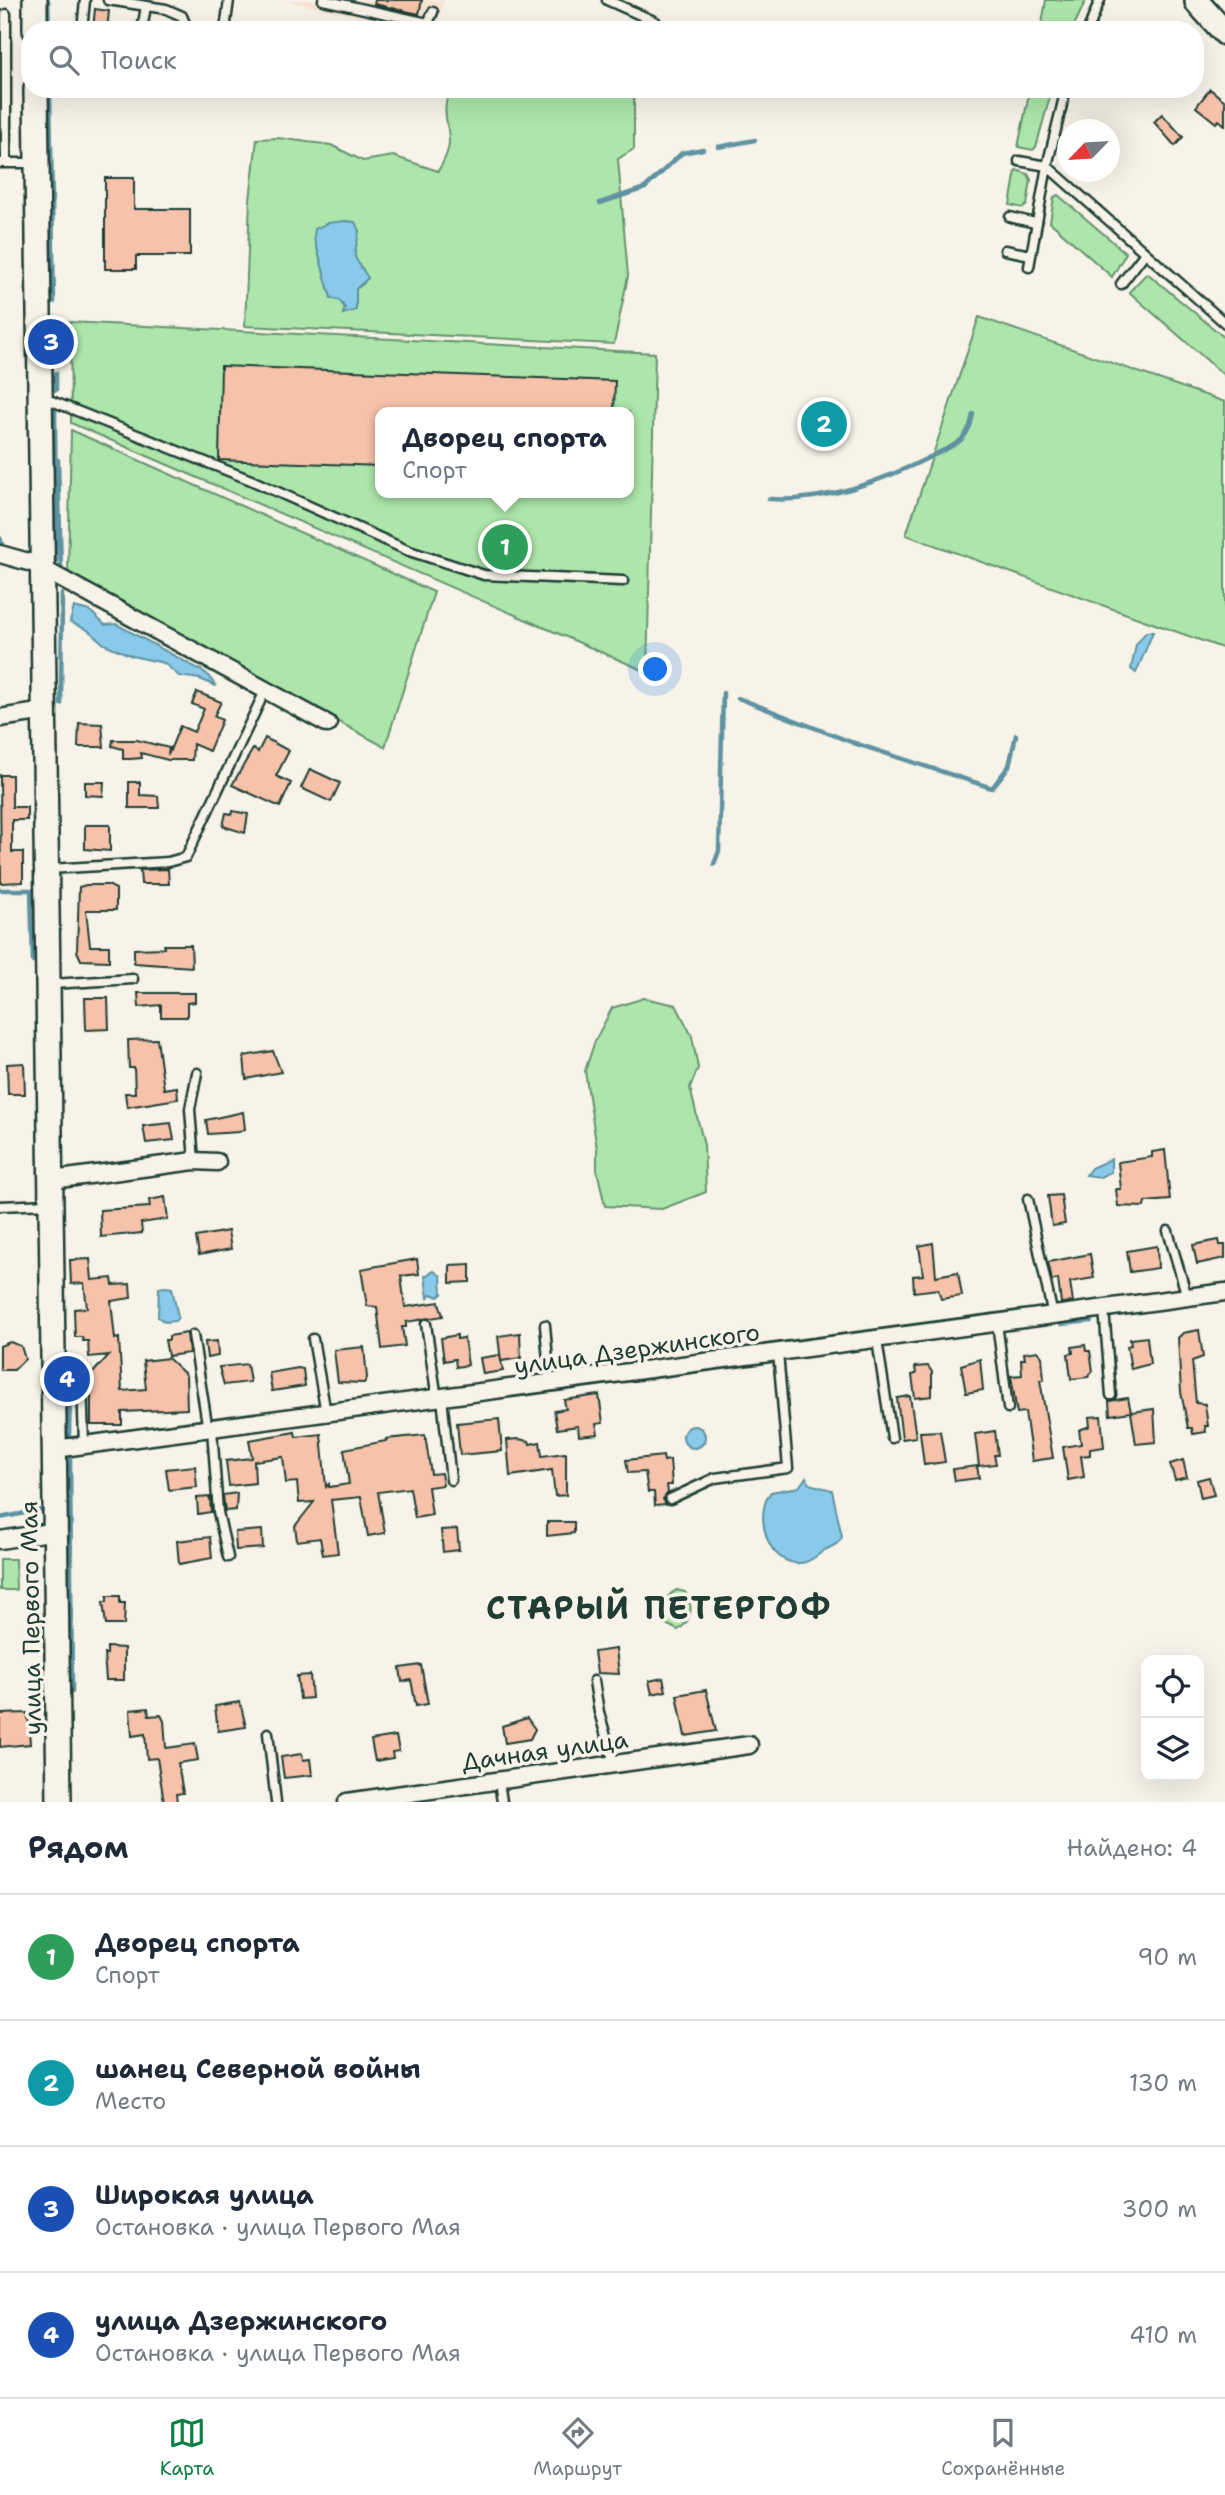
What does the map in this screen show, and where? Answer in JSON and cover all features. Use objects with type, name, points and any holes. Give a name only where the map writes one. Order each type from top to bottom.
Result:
[{"type":"street","points":[[35,0],[35,21]]},
{"type":"street","points":[[1191,1],[1225,8]]},
{"type":"street","points":[[1191,1],[1225,33]]},
{"type":"street","name":"улица Первого Мая","points":[[36,98],[59,1802]]},
{"type":"street","points":[[0,554],[32,563],[328,724]]},
{"type":"street","points":[[0,718],[45,711]]},
{"type":"street","points":[[52,1180],[194,1161],[217,1162]]},
{"type":"street","name":"улица Дзержинского","points":[[55,1449],[1225,1292]]},
{"type":"street","points":[[0,1540],[56,1531]]},
{"type":"street","name":"Дачная улица","points":[[347,1802],[749,1745]]},
{"type":"lane","points":[[83,21],[85,0]]},
{"type":"lane","points":[[108,0],[166,9],[182,16],[184,21]]},
{"type":"lane","points":[[226,21],[229,0]]},
{"type":"lane","points":[[323,0],[419,21]]},
{"type":"lane","points":[[607,0],[654,21]]},
{"type":"lane","points":[[1092,21],[1100,0]]},
{"type":"lane","points":[[144,21],[146,6]]},
{"type":"lane","points":[[429,21],[433,12]]},
{"type":"lane","points":[[6,14],[3,163],[37,163]]},
{"type":"lane","points":[[1029,267],[1035,223],[1064,98]]},
{"type":"lane","points":[[1019,161],[1047,166],[1225,323]]},
{"type":"lane","points":[[1010,217],[1035,223]]},
{"type":"lane","points":[[1006,250],[1031,255]]},
{"type":"lane","points":[[1121,284],[1145,253]]},
{"type":"lane","points":[[41,397],[251,480],[409,551],[484,575],[622,581]]},
{"type":"lane","points":[[47,869],[168,862],[186,857],[193,848],[205,812],[265,691]]},
{"type":"lane","points":[[49,984],[133,979]]},
{"type":"lane","points":[[194,1161],[190,1109],[197,1073]]},
{"type":"lane","points":[[1028,1199],[1053,1316]]},
{"type":"lane","points":[[0,1206],[52,1204]]},
{"type":"lane","points":[[1168,1231],[1187,1297]]},
{"type":"lane","points":[[1104,1309],[1111,1395]]},
{"type":"lane","points":[[997,1323],[1008,1408]]},
{"type":"lane","points":[[426,1324],[451,1480]]},
{"type":"lane","points":[[545,1325],[550,1384]]},
{"type":"lane","points":[[193,1335],[210,1429],[218,1512],[228,1557]]},
{"type":"lane","points":[[313,1339],[326,1413]]},
{"type":"lane","points":[[877,1340],[892,1438]]},
{"type":"lane","points":[[670,1499],[715,1478],[788,1468],[778,1353]]},
{"type":"lane","points":[[82,1378],[84,1445]]},
{"type":"lane","points":[[594,1681],[599,1712],[614,1764]]},
{"type":"lane","points":[[268,1733],[276,1802]]},
{"type":"lane","points":[[499,1781],[502,1802]]},
{"type":"shaded area","points":[[283,0],[444,0],[438,21],[379,21]]},
{"type":"green space","points":[[1046,0],[1086,0],[1076,21],[1042,21]]},
{"type":"green space","points":[[448,98],[634,98],[634,149],[618,159],[628,276],[614,344],[245,326],[250,200],[257,139],[278,138],[331,145],[363,161],[393,156],[438,171],[449,144]],"holes":[[[314,237],[357,241],[352,250],[354,262],[363,269],[364,283],[356,289],[355,302],[343,313],[345,308],[339,300],[331,298]]]},
{"type":"green space","points":[[1028,98],[1050,98],[1036,147],[1033,150],[1018,147]]},
{"type":"green space","points":[[1016,170],[1028,174],[1031,180],[1027,205],[1023,208],[1010,205]]},
{"type":"green space","points":[[1058,195],[1126,253],[1112,277],[1050,222],[1054,197]]},
{"type":"green space","points":[[1147,273],[1225,338],[1225,376],[1129,292]]},
{"type":"green space","points":[[979,317],[1225,402],[1225,649],[906,535]]},
{"type":"green space","points":[[70,322],[655,353],[647,672],[71,423]]},
{"type":"green space","points":[[71,430],[434,592],[385,747],[68,575]]},
{"type":"green space","points":[[644,998],[676,1005],[692,1036],[698,1068],[690,1088],[704,1145],[706,1192],[662,1209],[605,1206],[597,1170],[597,1149],[585,1071],[595,1041],[612,1008]]},
{"type":"green space","points":[[0,1559],[15,1559],[16,1590],[0,1590]]},
{"type":"green space","points":[[677,1590],[685,1592],[690,1608],[689,1618],[678,1630],[664,1623],[663,1613],[666,1600]]},
{"type":"water","points":[[355,222],[359,231],[355,256],[368,278],[356,289],[356,310],[343,314],[345,308],[339,300],[331,298],[314,237],[315,229],[328,223]]},
{"type":"water","points":[[74,607],[90,611],[105,625],[116,624],[206,673],[216,686],[200,679],[179,676],[164,663],[132,656],[104,644],[88,630],[70,622]]},
{"type":"water","points":[[1146,632],[1153,632],[1136,673],[1131,669],[1136,645]]},
{"type":"water","points":[[1111,1159],[1111,1172],[1100,1177],[1086,1175],[1091,1168]]},
{"type":"water","points":[[434,1271],[441,1276],[442,1294],[438,1297],[431,1294],[428,1298],[425,1276]]},
{"type":"water","points":[[159,1288],[172,1288],[178,1317],[175,1321],[165,1322],[158,1317]]},
{"type":"water","points":[[694,1426],[702,1429],[705,1437],[702,1445],[694,1448],[686,1445],[683,1437],[686,1429]]},
{"type":"water","points":[[806,1477],[809,1484],[832,1490],[842,1537],[837,1544],[808,1561],[789,1562],[779,1556],[766,1537],[763,1513],[771,1492],[799,1487]]},
{"type":"building","points":[[375,0],[422,0],[419,14],[374,4]]},
{"type":"building","points":[[95,9],[109,11],[108,21],[94,21]]},
{"type":"building","points":[[1210,89],[1225,101],[1225,125],[1219,120],[1216,123],[1196,107]]},
{"type":"building","points":[[1162,114],[1183,137],[1175,146],[1154,122]]},
{"type":"building","points":[[105,178],[134,178],[134,209],[190,209],[190,256],[136,256],[136,269],[105,269]]},
{"type":"building","points":[[221,366],[615,381],[614,407],[375,407],[375,466],[219,460]]},
{"type":"building","points":[[197,692],[221,702],[214,716],[222,720],[209,751],[193,744],[192,760],[168,760],[141,753],[142,758],[123,759],[123,749],[112,746],[113,740],[137,740],[169,748],[168,755],[180,726],[194,732],[204,709],[192,704]]},
{"type":"building","points":[[79,723],[102,724],[104,747],[78,747]]},
{"type":"building","points":[[265,738],[289,751],[276,776],[291,783],[280,807],[232,785],[253,749],[258,752]]},
{"type":"building","points":[[310,769],[340,783],[331,802],[301,788]]},
{"type":"building","points":[[0,775],[12,775],[12,807],[27,807],[27,820],[12,820],[12,852],[23,852],[23,882],[1,883]]},
{"type":"building","points":[[85,782],[104,782],[103,796],[85,795]]},
{"type":"building","points":[[129,782],[140,782],[140,795],[158,796],[159,808],[129,808]]},
{"type":"building","points":[[233,811],[248,814],[245,833],[223,826],[226,813],[232,814]]},
{"type":"building","points":[[85,825],[110,825],[110,851],[85,849]]},
{"type":"building","points":[[168,869],[169,884],[141,884],[140,870]]},
{"type":"building","points":[[108,885],[116,889],[116,910],[86,910],[90,946],[109,946],[109,961],[81,960],[77,951],[79,887]]},
{"type":"building","points":[[164,945],[191,945],[192,967],[134,963],[134,949],[164,948]]},
{"type":"building","points":[[138,993],[195,993],[195,1002],[187,1003],[187,1017],[161,1017],[161,1005],[139,1007]]},
{"type":"building","points":[[85,998],[108,998],[109,1029],[86,1030]]},
{"type":"building","points":[[157,1039],[164,1089],[177,1087],[178,1099],[127,1107],[125,1093],[135,1093],[134,1068],[129,1068],[128,1040]]},
{"type":"building","points":[[273,1051],[281,1072],[246,1079],[244,1056]]},
{"type":"building","points":[[24,1063],[25,1094],[8,1094],[7,1064]]},
{"type":"building","points":[[243,1112],[245,1129],[239,1132],[208,1134],[206,1120]]},
{"type":"building","points":[[171,1123],[174,1140],[146,1143],[143,1126]]},
{"type":"building","points":[[1165,1150],[1170,1200],[1145,1202],[1144,1207],[1118,1206],[1116,1189],[1121,1189],[1118,1162],[1152,1157],[1152,1152]]},
{"type":"building","points":[[1061,1195],[1065,1224],[1052,1226],[1048,1196]]},
{"type":"building","points":[[165,1197],[168,1219],[141,1223],[142,1233],[101,1237],[100,1210],[150,1207],[149,1200]]},
{"type":"building","points":[[228,1231],[231,1249],[199,1255],[196,1237]]},
{"type":"building","points":[[1219,1240],[1220,1245],[1225,1245],[1225,1258],[1197,1264],[1193,1245]]},
{"type":"building","points":[[933,1243],[936,1276],[958,1272],[962,1296],[941,1299],[938,1289],[914,1292],[913,1276],[923,1275],[919,1246]]},
{"type":"building","points":[[1157,1246],[1158,1268],[1130,1272],[1127,1251]]},
{"type":"building","points":[[1090,1254],[1094,1278],[1070,1282],[1073,1302],[1061,1303],[1058,1279],[1052,1281],[1048,1262]]},
{"type":"building","points":[[90,1259],[92,1280],[112,1278],[113,1285],[130,1284],[131,1298],[111,1301],[115,1339],[119,1338],[122,1391],[146,1389],[143,1361],[168,1358],[186,1375],[187,1409],[122,1412],[122,1425],[91,1425],[91,1375],[109,1355],[89,1357],[88,1341],[75,1337],[74,1309],[87,1308],[84,1283],[71,1284],[70,1260]]},
{"type":"building","points":[[417,1259],[419,1274],[401,1276],[405,1307],[439,1302],[443,1316],[406,1322],[406,1327],[402,1327],[405,1346],[382,1349],[377,1307],[367,1306],[361,1269]]},
{"type":"building","points":[[470,1264],[470,1282],[450,1283],[450,1265]]},
{"type":"building","points":[[1199,1330],[1203,1357],[1192,1361],[1196,1403],[1205,1404],[1208,1426],[1205,1426],[1206,1432],[1193,1434],[1192,1428],[1188,1428],[1181,1392],[1178,1338],[1183,1333]]},
{"type":"building","points":[[187,1333],[189,1353],[168,1356],[165,1340],[169,1340],[169,1336]]},
{"type":"building","points":[[520,1333],[521,1358],[501,1361],[498,1336]]},
{"type":"building","points":[[457,1335],[457,1339],[464,1338],[468,1365],[456,1367],[455,1359],[444,1361],[441,1338]]},
{"type":"building","points":[[1147,1337],[1150,1364],[1131,1369],[1127,1346],[1131,1345],[1130,1339]]},
{"type":"building","points":[[217,1341],[218,1356],[207,1358],[205,1342]]},
{"type":"building","points":[[10,1342],[21,1346],[25,1359],[14,1370],[0,1370],[0,1346]]},
{"type":"building","points":[[1085,1345],[1086,1351],[1090,1351],[1093,1371],[1088,1377],[1071,1379],[1068,1354],[1073,1353],[1072,1347]]},
{"type":"building","points":[[364,1347],[367,1378],[364,1383],[338,1382],[334,1350]]},
{"type":"building","points":[[1038,1351],[1042,1357],[1044,1380],[1040,1380],[1053,1458],[1032,1461],[1025,1412],[1017,1413],[1011,1376],[1022,1375],[1021,1359],[1025,1359],[1024,1353]]},
{"type":"building","points":[[500,1355],[503,1371],[483,1374],[480,1358]]},
{"type":"building","points":[[980,1359],[983,1390],[966,1393],[961,1365]]},
{"type":"building","points":[[247,1364],[250,1382],[224,1385],[219,1367]]},
{"type":"building","points":[[928,1366],[932,1372],[932,1396],[915,1398],[912,1375],[916,1374],[915,1367]]},
{"type":"building","points":[[303,1369],[305,1386],[272,1391],[269,1373]]},
{"type":"building","points":[[599,1395],[603,1423],[596,1424],[598,1434],[579,1436],[578,1426],[557,1429],[554,1411],[566,1409],[564,1400]]},
{"type":"building","points":[[910,1396],[916,1437],[902,1439],[897,1398]]},
{"type":"building","points":[[1128,1398],[1131,1412],[1110,1415],[1109,1401]]},
{"type":"building","points":[[1154,1409],[1156,1442],[1136,1444],[1131,1412]]},
{"type":"building","points":[[1101,1416],[1104,1447],[1090,1449],[1090,1455],[1081,1456],[1084,1477],[1068,1480],[1063,1447],[1081,1444],[1079,1430],[1090,1426],[1089,1417]]},
{"type":"building","points":[[499,1419],[502,1451],[460,1455],[457,1423]]},
{"type":"building","points":[[940,1431],[945,1462],[924,1465],[920,1432]]},
{"type":"building","points":[[995,1431],[998,1455],[994,1455],[996,1464],[979,1466],[975,1434]]},
{"type":"building","points":[[295,1432],[296,1437],[321,1434],[326,1487],[329,1484],[329,1487],[349,1484],[344,1449],[386,1439],[425,1435],[431,1474],[441,1473],[443,1485],[428,1487],[432,1515],[415,1518],[410,1488],[378,1492],[385,1533],[368,1536],[361,1497],[331,1500],[338,1553],[323,1555],[320,1538],[297,1541],[295,1526],[314,1502],[299,1503],[297,1482],[286,1483],[283,1457],[254,1461],[255,1483],[229,1486],[226,1461],[252,1458],[249,1440]]},
{"type":"building","points":[[507,1440],[529,1441],[530,1444],[540,1442],[542,1456],[566,1453],[566,1495],[555,1496],[552,1470],[510,1476]]},
{"type":"building","points":[[663,1456],[664,1461],[670,1460],[672,1485],[667,1485],[668,1493],[663,1499],[666,1504],[655,1505],[654,1492],[648,1492],[645,1472],[628,1473],[626,1460]]},
{"type":"building","points":[[1183,1460],[1187,1477],[1175,1480],[1170,1464]]},
{"type":"building","points":[[195,1466],[197,1487],[169,1490],[166,1469]]},
{"type":"building","points":[[977,1466],[979,1478],[955,1481],[953,1469]]},
{"type":"building","points":[[1209,1477],[1214,1495],[1201,1498],[1197,1480]]},
{"type":"building","points":[[237,1493],[236,1510],[225,1511],[223,1495]]},
{"type":"building","points":[[210,1497],[211,1512],[198,1514],[197,1498]]},
{"type":"building","points":[[547,1522],[574,1522],[574,1533],[547,1536]]},
{"type":"building","points":[[457,1529],[459,1550],[443,1552],[441,1530]]},
{"type":"building","points":[[262,1530],[263,1548],[236,1550],[235,1532]]},
{"type":"building","points":[[210,1537],[212,1558],[179,1564],[177,1541]]},
{"type":"building","points":[[107,1596],[120,1596],[120,1603],[125,1603],[124,1625],[106,1625],[103,1602],[107,1602]]},
{"type":"building","points":[[107,1647],[124,1648],[124,1680],[106,1680],[104,1654],[107,1654]]},
{"type":"building","points":[[616,1649],[619,1674],[597,1673],[594,1652]]},
{"type":"building","points":[[421,1665],[428,1704],[416,1706],[411,1680],[402,1682],[400,1668]]},
{"type":"building","points":[[310,1675],[312,1698],[300,1699],[297,1676]]},
{"type":"building","points":[[663,1678],[666,1691],[652,1694],[649,1681]]},
{"type":"building","points":[[706,1690],[716,1731],[685,1736],[677,1695]]},
{"type":"building","points":[[240,1702],[246,1727],[218,1731],[215,1706]]},
{"type":"building","points":[[148,1708],[149,1716],[161,1715],[164,1721],[166,1748],[195,1744],[198,1760],[178,1763],[183,1793],[176,1794],[177,1802],[164,1802],[157,1758],[147,1759],[145,1734],[132,1736],[130,1710]]},
{"type":"building","points":[[28,1713],[30,1744],[0,1747],[0,1714]]},
{"type":"building","points":[[527,1718],[535,1729],[530,1739],[505,1743],[502,1726]]},
{"type":"building","points":[[396,1736],[399,1751],[392,1752],[393,1758],[375,1761],[371,1740]]},
{"type":"building","points":[[302,1754],[303,1760],[310,1759],[312,1775],[284,1778],[281,1757]]},
{"type":"waterway","points":[[48,0],[49,21]]},
{"type":"waterway","points":[[50,98],[54,302]]},
{"type":"waterway","points":[[718,147],[755,140]]},
{"type":"waterway","points":[[600,203],[645,188],[682,153],[703,149]]},
{"type":"waterway","points":[[56,373],[56,390]]},
{"type":"waterway","points":[[55,409],[56,561]]},
{"type":"waterway","points":[[769,499],[833,493],[895,473],[959,441],[968,430],[973,414]]},
{"type":"waterway","points":[[58,460],[61,568]]},
{"type":"waterway","points":[[0,538],[4,550]]},
{"type":"waterway","points":[[61,704],[62,594]]},
{"type":"waterway","points":[[714,864],[719,851],[723,693]]},
{"type":"waterway","points":[[738,698],[851,742],[992,788],[1009,766],[1016,735]]},
{"type":"waterway","points":[[0,890],[31,890],[33,961]]},
{"type":"waterway","points":[[1061,1324],[1091,1321]]},
{"type":"waterway","points":[[69,1435],[70,1396]]},
{"type":"waterway","points":[[70,1459],[72,1692]]},
{"type":"waterway","points":[[0,1518],[45,1509]]},
{"type":"place","name":"Широкая улица","points":[[51,342]]},
{"type":"place","name":"шанец Северной войны","points":[[824,424]]},
{"type":"place","name":"Дворец спорта","points":[[505,547]]},
{"type":"place","name":"улица Дзержинского","points":[[67,1379]]},
{"type":"district","name":"СТАРЫЙ ПЕТЕРГОФ","points":[[659,1607]]}]
